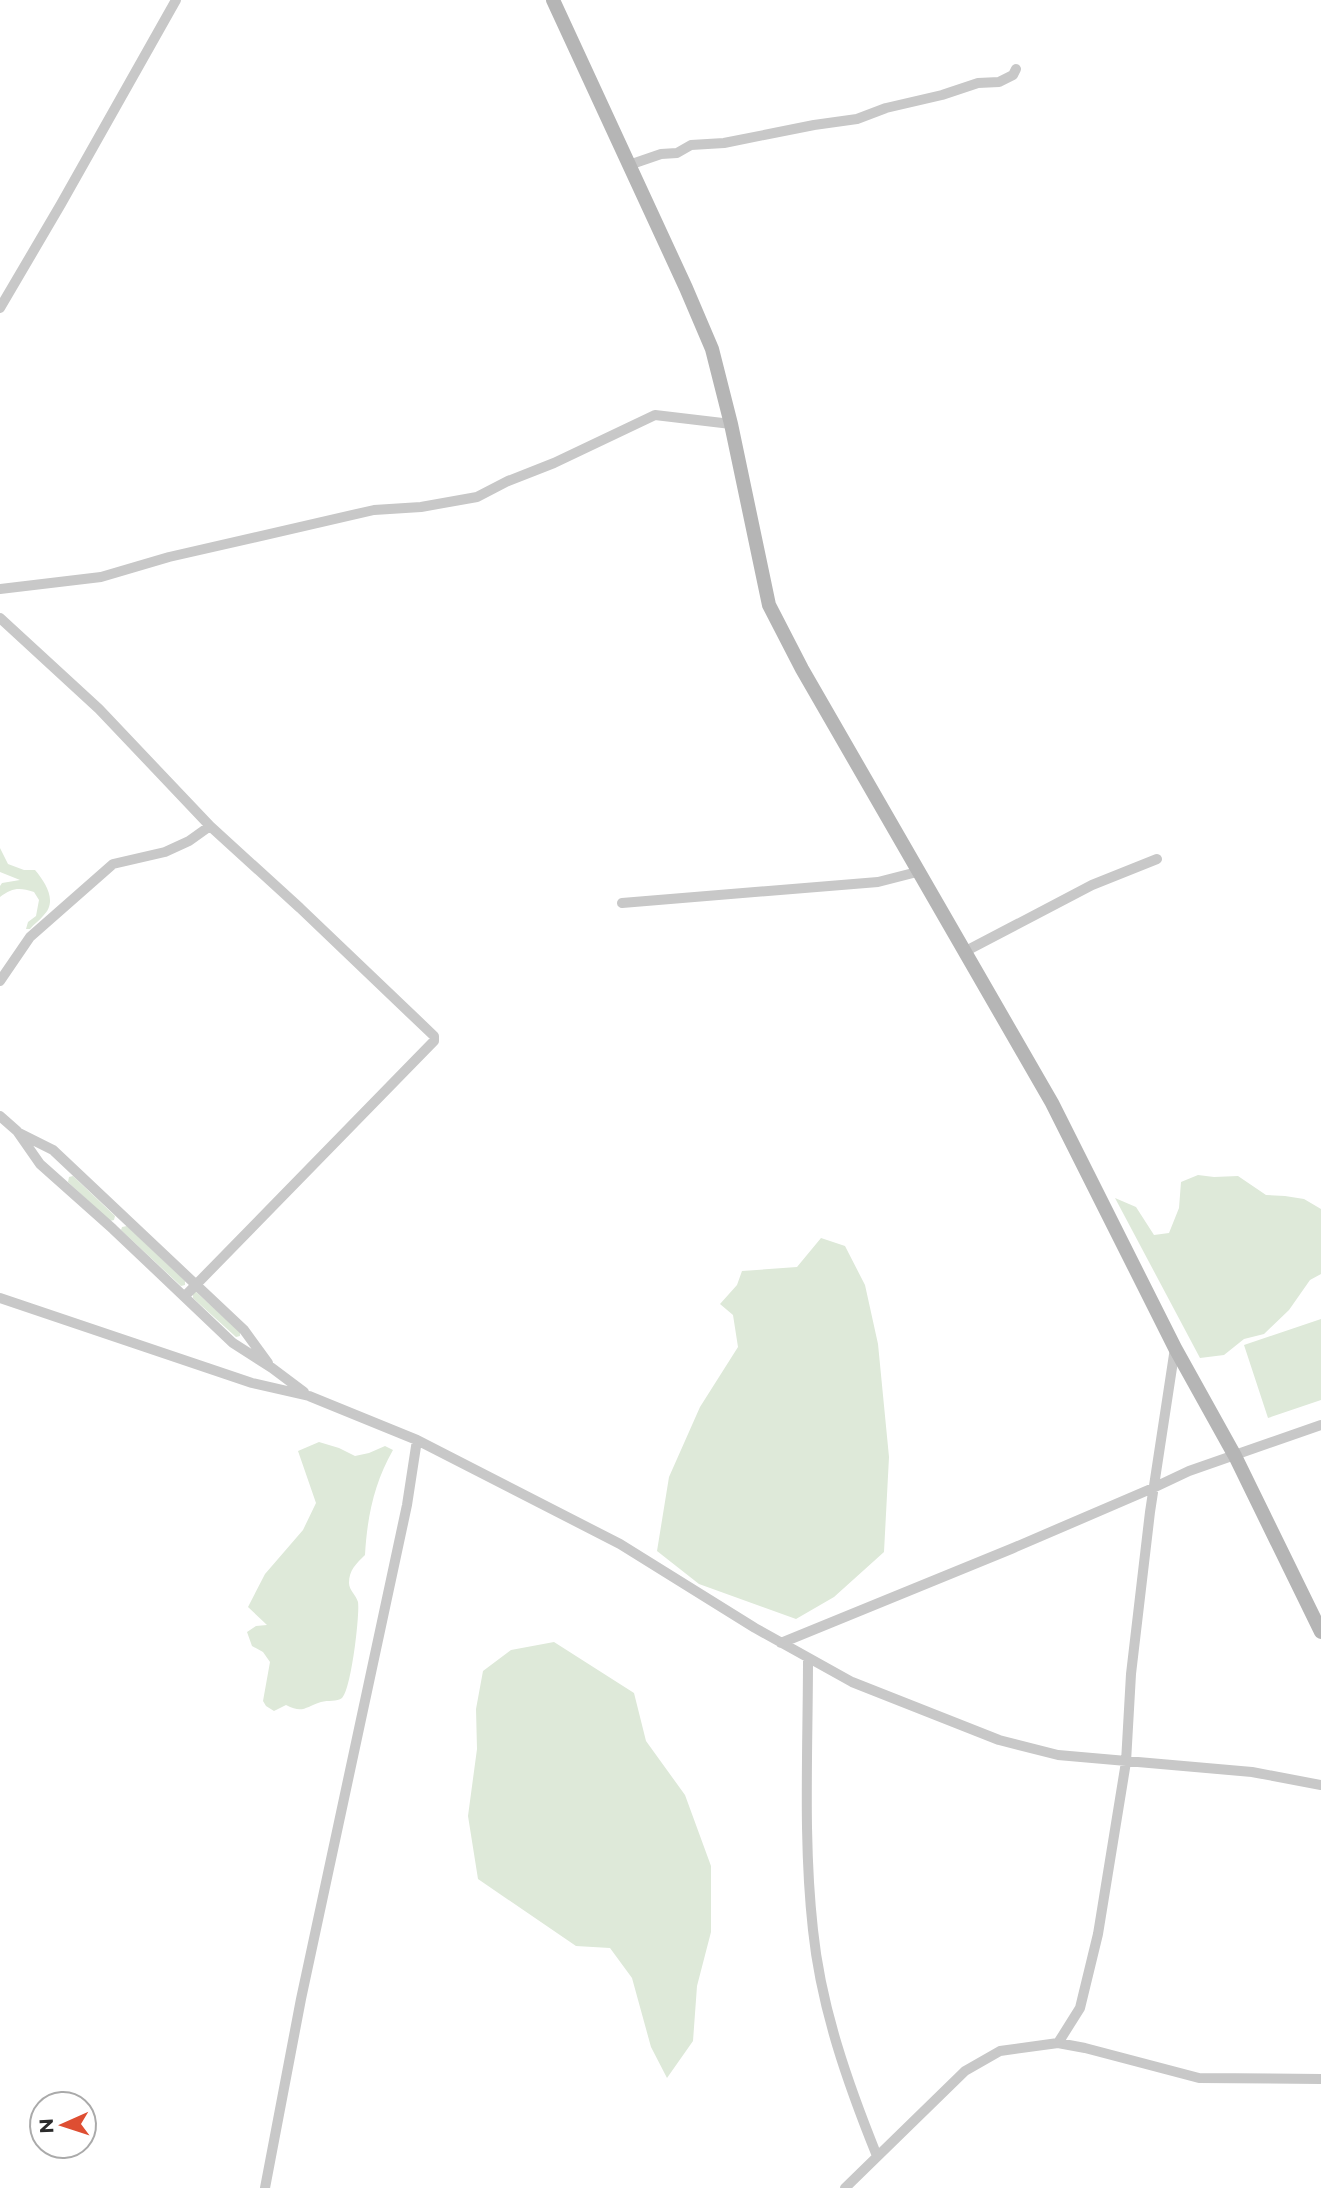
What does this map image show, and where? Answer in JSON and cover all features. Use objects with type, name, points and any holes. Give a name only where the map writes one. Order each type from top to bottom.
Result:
[{"type":"main road","points":[[553,0],[712,349],[731,424],[769,605],[802,669],[1052,1103],[1175,1348],[1235,1456],[1321,1632]]},
{"type":"street","points":[[0,308],[176,0]]},
{"type":"street","points":[[629,165],[661,154],[677,153],[691,145],[724,143],[857,118],[978,83],[999,82],[1013,75],[1016,69]]},
{"type":"street","points":[[0,589],[101,577],[169,557],[374,510],[421,507],[477,497],[655,415],[731,424]]},
{"type":"street","points":[[0,618],[99,709],[210,826],[434,1036],[435,1041],[185,1296]]},
{"type":"street","points":[[0,981],[30,937],[113,864],[165,852],[189,841],[210,826]]},
{"type":"street","points":[[964,952],[1092,885],[1157,859]]},
{"type":"street","points":[[622,903],[878,882],[918,872]]},
{"type":"street","points":[[0,1116],[17,1131],[53,1150],[244,1330],[272,1368]]},
{"type":"street","points":[[17,1131],[40,1164],[233,1343],[309,1396]]},
{"type":"street","points":[[57,1179],[71,1167]]},
{"type":"street","points":[[113,1229],[123,1217]]},
{"type":"street","points":[[0,1298],[252,1383],[309,1396],[417,1440],[620,1544],[781,1643],[852,1682],[999,1740],[1058,1755],[1252,1772],[1321,1785]]},
{"type":"street","points":[[1058,2043],[1080,2008],[1098,1934],[1126,1762],[1131,1674],[1153,1488],[1175,1348]]},
{"type":"street","points":[[781,1643],[1189,1471],[1321,1425]]},
{"type":"street","points":[[265,2188],[301,1999],[391,1580],[417,1440]]},
{"type":"street","points":[[808,1658],[808,1877],[813,1933],[823,1990],[840,2055],[877,2156]]},
{"type":"street","points":[[845,2188],[965,2071],[1000,2051],[1058,2043],[1199,2078],[1321,2079]]},
{"type":"green space","points":[[0,848],[8,864],[24,870],[35,870],[49,893],[50,905],[47,911],[30,929],[26,929],[28,922],[36,916],[39,900],[34,892],[20,889],[0,897],[2,883],[20,880],[0,872]]},
{"type":"green space","points":[[1198,1175],[1238,1176],[1266,1195],[1304,1199],[1321,1209],[1321,1274],[1310,1280],[1289,1310],[1264,1334],[1244,1339],[1224,1355],[1200,1358],[1115,1198],[1136,1207],[1154,1235],[1169,1233],[1179,1208],[1181,1182]]},
{"type":"green space","points":[[73,1176],[115,1216],[114,1220],[110,1221],[68,1182],[69,1177]]},
{"type":"green space","points":[[127,1226],[185,1281],[185,1285],[181,1286],[121,1230]]},
{"type":"green space","points":[[821,1238],[845,1246],[865,1285],[878,1344],[889,1457],[884,1552],[834,1597],[796,1619],[699,1584],[657,1551],[669,1477],[700,1407],[738,1347],[733,1315],[720,1304],[737,1285],[742,1271],[797,1267]]},
{"type":"green space","points":[[195,1291],[240,1332],[240,1336],[236,1337],[193,1298]]},
{"type":"green space","points":[[1321,1319],[1321,1400],[1268,1418],[1244,1345]]},
{"type":"green space","points":[[319,1442],[355,1456],[385,1446],[393,1450],[373,1501],[365,1555],[349,1578],[349,1586],[358,1602],[358,1610],[354,1652],[345,1692],[338,1700],[300,1709],[286,1705],[274,1711],[263,1701],[270,1662],[263,1652],[252,1646],[247,1632],[256,1626],[267,1625],[248,1607],[265,1574],[303,1530],[316,1503],[298,1451]]},
{"type":"green space","points":[[554,1642],[634,1693],[646,1741],[685,1795],[711,1866],[711,1932],[697,1986],[693,2041],[667,2078],[651,2047],[632,1978],[610,1948],[576,1946],[478,1879],[468,1816],[477,1749],[476,1709],[483,1671],[511,1650]]}]
